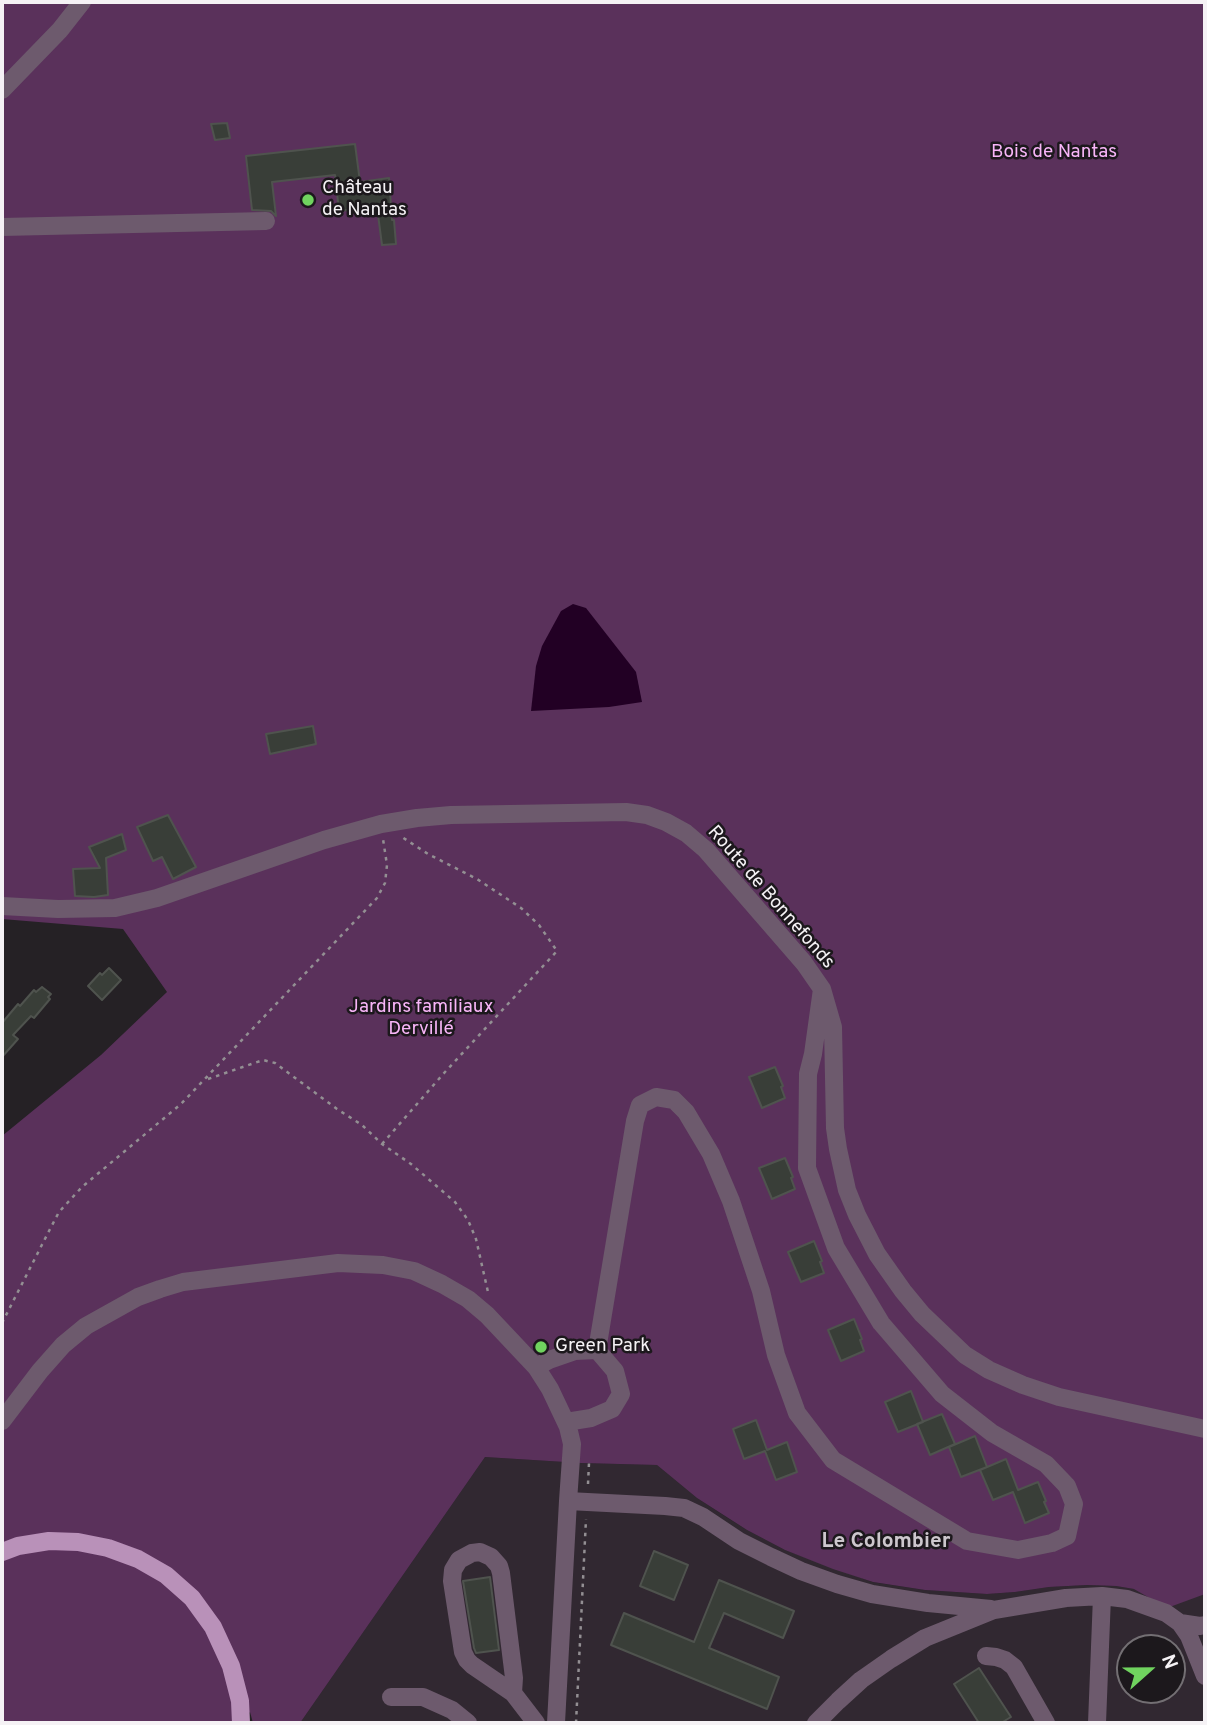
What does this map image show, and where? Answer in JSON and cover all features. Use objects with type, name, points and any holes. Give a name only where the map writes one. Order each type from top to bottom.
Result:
[{"type":"main road","points":[[2,1552],[18,1546],[49,1541],[78,1542],[108,1548],[138,1559],[166,1575],[192,1598],[213,1627],[231,1666],[240,1701],[241,1723]]},
{"type":"street","points":[[2,90],[60,30],[82,2]]},
{"type":"street","points":[[2,227],[266,221]]},
{"type":"street","name":"Route de Bonnefonds","points":[[2,906],[114,908],[157,898],[324,840],[381,824],[417,818],[626,812],[647,815],[666,822],[706,850],[804,963],[821,989],[833,1027],[835,1128],[847,1190],[877,1254],[922,1314],[965,1354],[989,1370],[1023,1385],[1059,1397],[1205,1429]]},
{"type":"street","points":[[597,1350],[635,1121],[640,1105],[656,1097],[674,1100],[686,1112],[710,1154],[731,1201],[761,1292],[776,1355],[797,1413],[833,1460],[967,1541],[1018,1550],[1052,1544],[1067,1536],[1074,1504],[1067,1486],[1046,1464],[992,1433],[942,1394],[881,1323],[836,1248],[807,1168],[808,1074],[821,989]]},
{"type":"street","points":[[2,1421],[40,1371],[63,1345],[86,1326],[138,1297],[183,1282],[338,1263],[383,1265],[414,1271],[442,1284],[468,1299],[487,1315],[536,1367],[566,1422],[572,1444],[556,1723]]},
{"type":"street","points":[[536,1367],[575,1351],[597,1350]]},
{"type":"street","points":[[566,1422],[592,1418],[612,1409],[621,1394],[615,1371],[597,1350]]},
{"type":"street","points":[[568,1501],[684,1508],[739,1541],[802,1571],[837,1584],[883,1596],[994,1610]]},
{"type":"street","points":[[513,1693],[514,1678],[499,1566],[491,1557],[480,1552],[472,1553],[459,1560],[453,1570],[452,1581],[463,1652],[472,1665],[513,1693],[536,1723]]},
{"type":"street","points":[[1097,1723],[1102,1596]]},
{"type":"street","points":[[816,1723],[853,1687],[891,1659],[925,1639],[994,1610],[1066,1598],[1102,1596],[1127,1599],[1166,1613],[1205,1647]]},
{"type":"street","points":[[1185,1629],[1205,1625]]},
{"type":"street","points":[[1185,1629],[1205,1676]]},
{"type":"street","points":[[986,1656],[1005,1660],[1014,1667],[1046,1723]]},
{"type":"street","points":[[391,1697],[423,1697],[452,1710],[468,1723]]},
{"type":"path","points":[[2,1323],[59,1213],[82,1187],[181,1104],[377,898],[385,883],[387,865],[381,824]]},
{"type":"path","points":[[381,824],[428,854],[477,879],[521,908],[539,925],[557,951],[382,1144]]},
{"type":"path","points":[[205,1080],[263,1060],[275,1063],[411,1164],[455,1202],[468,1220],[476,1239],[488,1289],[487,1315]]},
{"type":"path","points":[[576,1723],[589,1463]]},
{"type":"shaded area","points":[[573,604],[586,608],[636,672],[642,702],[609,707],[531,711],[536,666],[542,646],[561,611]]},
{"type":"shaded area","points":[[485,1457],[657,1465],[697,1498],[747,1530],[785,1550],[872,1582],[925,1590],[987,1594],[1087,1585],[1134,1589],[1205,1560],[1205,1723],[300,1723]]},
{"type":"green space","points":[[2,2],[1205,2],[1205,1594],[1167,1608],[1134,1589],[1116,1586],[1049,1587],[987,1594],[925,1590],[873,1582],[785,1550],[747,1530],[697,1498],[657,1465],[485,1457],[300,1723],[253,1723],[250,1712],[238,1723],[2,1723],[2,1136],[101,1055],[167,992],[123,929],[2,919]]},
{"type":"building","points":[[227,123],[230,138],[215,140],[211,124]]},
{"type":"building","points":[[355,144],[360,182],[389,178],[396,244],[382,245],[377,207],[339,211],[335,175],[272,182],[276,216],[271,211],[252,210],[246,156]]},
{"type":"building","points":[[313,726],[316,744],[270,754],[266,734]]},
{"type":"building","points":[[168,815],[196,867],[173,879],[162,857],[153,861],[137,827]]},
{"type":"building","points":[[122,834],[126,850],[106,858],[108,895],[75,896],[73,869],[100,868],[89,847]]},
{"type":"building","points":[[109,968],[121,980],[102,1000],[88,986]]},
{"type":"building","points":[[42,987],[51,994],[48,997],[50,999],[34,1018],[31,1016],[13,1035],[18,1039],[2,1057],[2,1023],[18,1004],[20,1006],[34,990],[36,992]]},
{"type":"building","points":[[775,1067],[785,1098],[762,1108],[749,1077]]},
{"type":"building","points":[[785,1158],[795,1189],[772,1199],[759,1168]]},
{"type":"building","points":[[814,1241],[824,1273],[801,1282],[788,1252]]},
{"type":"building","points":[[854,1319],[864,1351],[841,1361],[828,1330]]},
{"type":"building","points":[[911,1391],[923,1422],[898,1432],[885,1402]]},
{"type":"building","points":[[942,1414],[955,1444],[930,1455],[917,1424]]},
{"type":"building","points":[[756,1420],[767,1450],[787,1442],[797,1472],[776,1480],[765,1451],[744,1459],[733,1429]]},
{"type":"building","points":[[975,1436],[987,1467],[961,1477],[949,1447]]},
{"type":"building","points":[[1006,1459],[1018,1490],[1038,1482],[1049,1513],[1025,1523],[1013,1492],[993,1500],[980,1470]]},
{"type":"building","points":[[654,1551],[688,1565],[674,1600],[640,1586]]},
{"type":"building","points":[[490,1577],[499,1650],[476,1653],[463,1581]]},
{"type":"building","points":[[719,1580],[794,1611],[783,1638],[724,1613],[709,1648],[779,1677],[767,1709],[611,1645],[624,1613],[694,1642]]},
{"type":"building","points":[[979,1668],[1011,1717],[1001,1723],[979,1723],[954,1684]]},
{"type":"place","name":"Château de Nantas","points":[[308,200]]},
{"type":"place","name":"Green Park","points":[[541,1347]]},
{"type":"district","name":"Le Colombier","points":[[886,1543]]},
{"type":"park label","name":"Bois de Nantas","points":[[1054,153]]},
{"type":"park label","name":"Jardins familiaux Dervillé","points":[[421,1019]]}]
